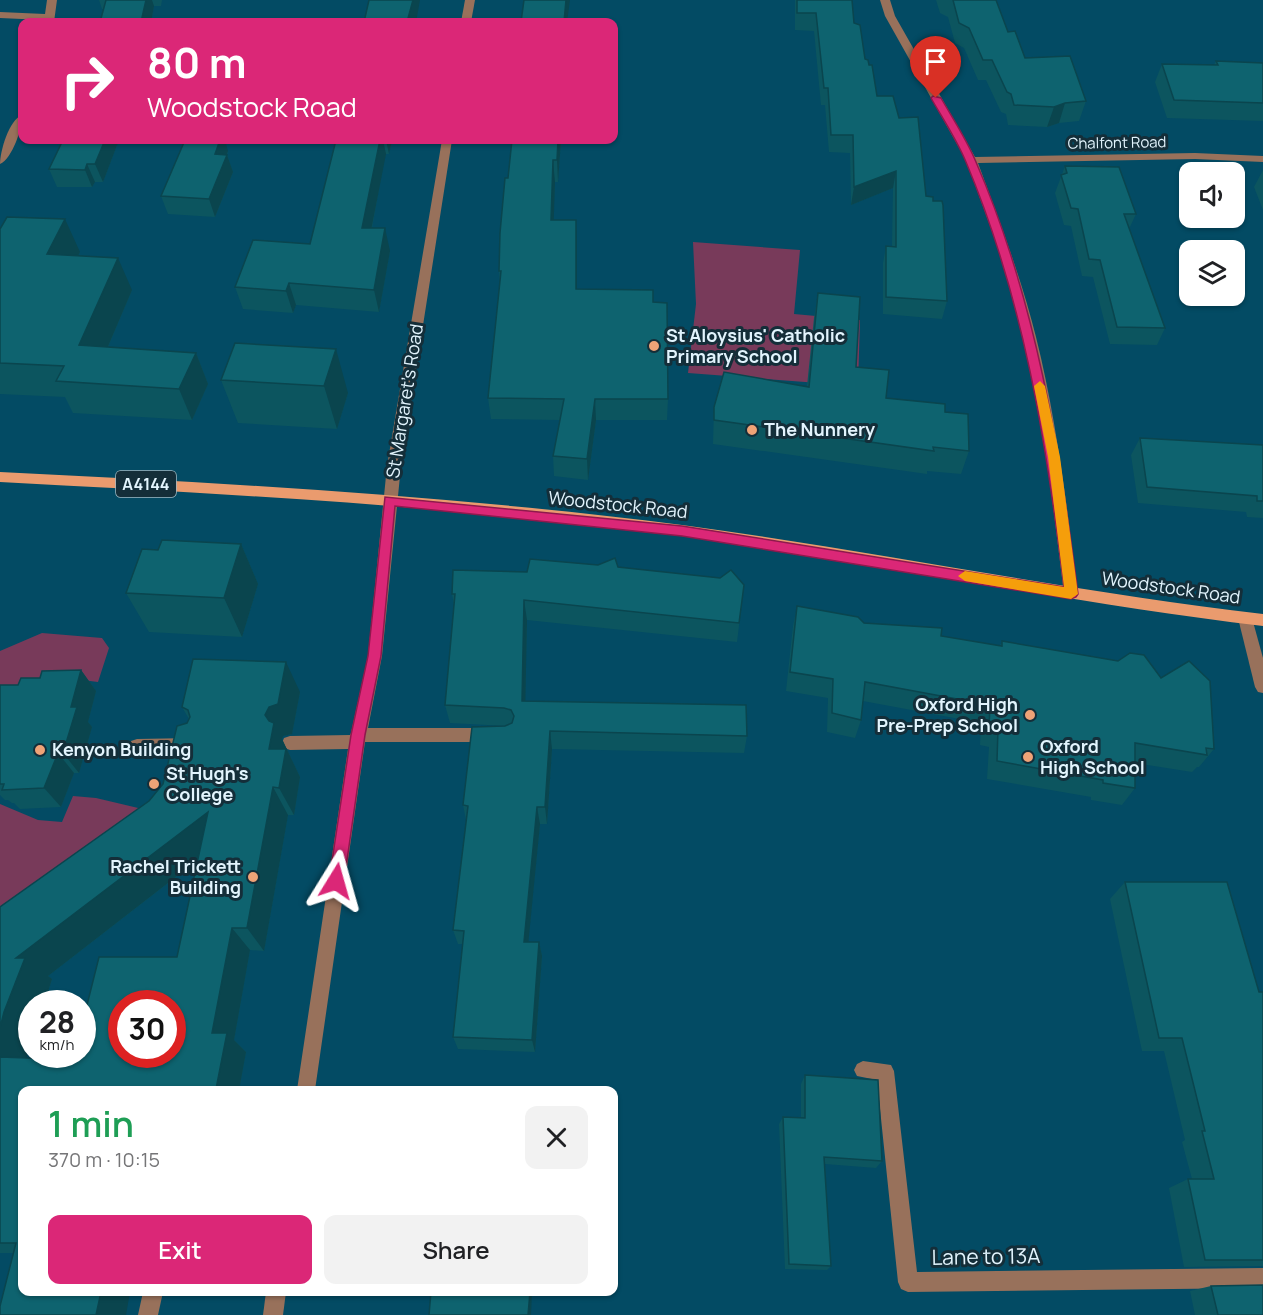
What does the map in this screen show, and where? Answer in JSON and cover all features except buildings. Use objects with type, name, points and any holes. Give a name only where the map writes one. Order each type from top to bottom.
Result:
[{"type":"main road","name":"Woodstock Road","points":[[0,477],[389,500],[682,531],[1071,594],[1263,620]]},
{"type":"street","points":[[49,18],[52,0]]},
{"type":"street","points":[[467,18],[470,0]]},
{"type":"street","points":[[885,0],[890,16],[970,160],[1006,253],[1030,337],[1054,457],[1071,594]]},
{"type":"street","points":[[0,15],[29,18]]},
{"type":"street","points":[[0,161],[18,126]]},
{"type":"street","name":"St Margaret's Road","points":[[307,1086],[357,739],[375,656],[389,500],[446,144]]},
{"type":"street","name":"Chalfont Road","points":[[970,160],[1196,156],[1263,159]]},
{"type":"street","points":[[1245,618],[1263,687]]},
{"type":"street","points":[[290,743],[507,735]]},
{"type":"street","points":[[137,746],[198,745]]},
{"type":"street","name":"Lane to 13A","points":[[863,1070],[885,1071],[909,1282],[1263,1278]]},
{"type":"street","points":[[148,1315],[152,1296]]},
{"type":"street","points":[[273,1315],[275,1296]]},
{"type":"shaded area","points":[[693,242],[800,250],[794,314],[860,320],[858,386],[688,373],[696,304]]},
{"type":"shaded area","points":[[42,633],[102,638],[109,648],[98,682],[82,680],[0,707],[0,651]]},
{"type":"shaded area","points":[[73,796],[96,798],[172,816],[0,952],[0,804],[38,820],[62,822]]},
{"type":"slow traffic","points":[[965,576],[1071,594],[1054,457],[1040,386]]},
{"type":"place","name":"St Aloysius' Catholic Primary School","points":[[654,346]]},
{"type":"place","name":"The Nunnery","points":[[752,430]]},
{"type":"place","name":"Oxford High Pre-Prep School","points":[[1030,715]]},
{"type":"place","name":"Kenyon Building","points":[[40,750]]},
{"type":"place","name":"Oxford High School","points":[[1028,757]]},
{"type":"place","name":"St Hugh's College","points":[[154,784]]},
{"type":"place","name":"Rachel Trickett Building","points":[[253,877]]},
{"type":"route","points":[[336,881],[358,735],[375,656],[389,500],[682,531],[1071,594],[1054,457],[1030,337],[1006,253],[970,160],[936,98]]}]
